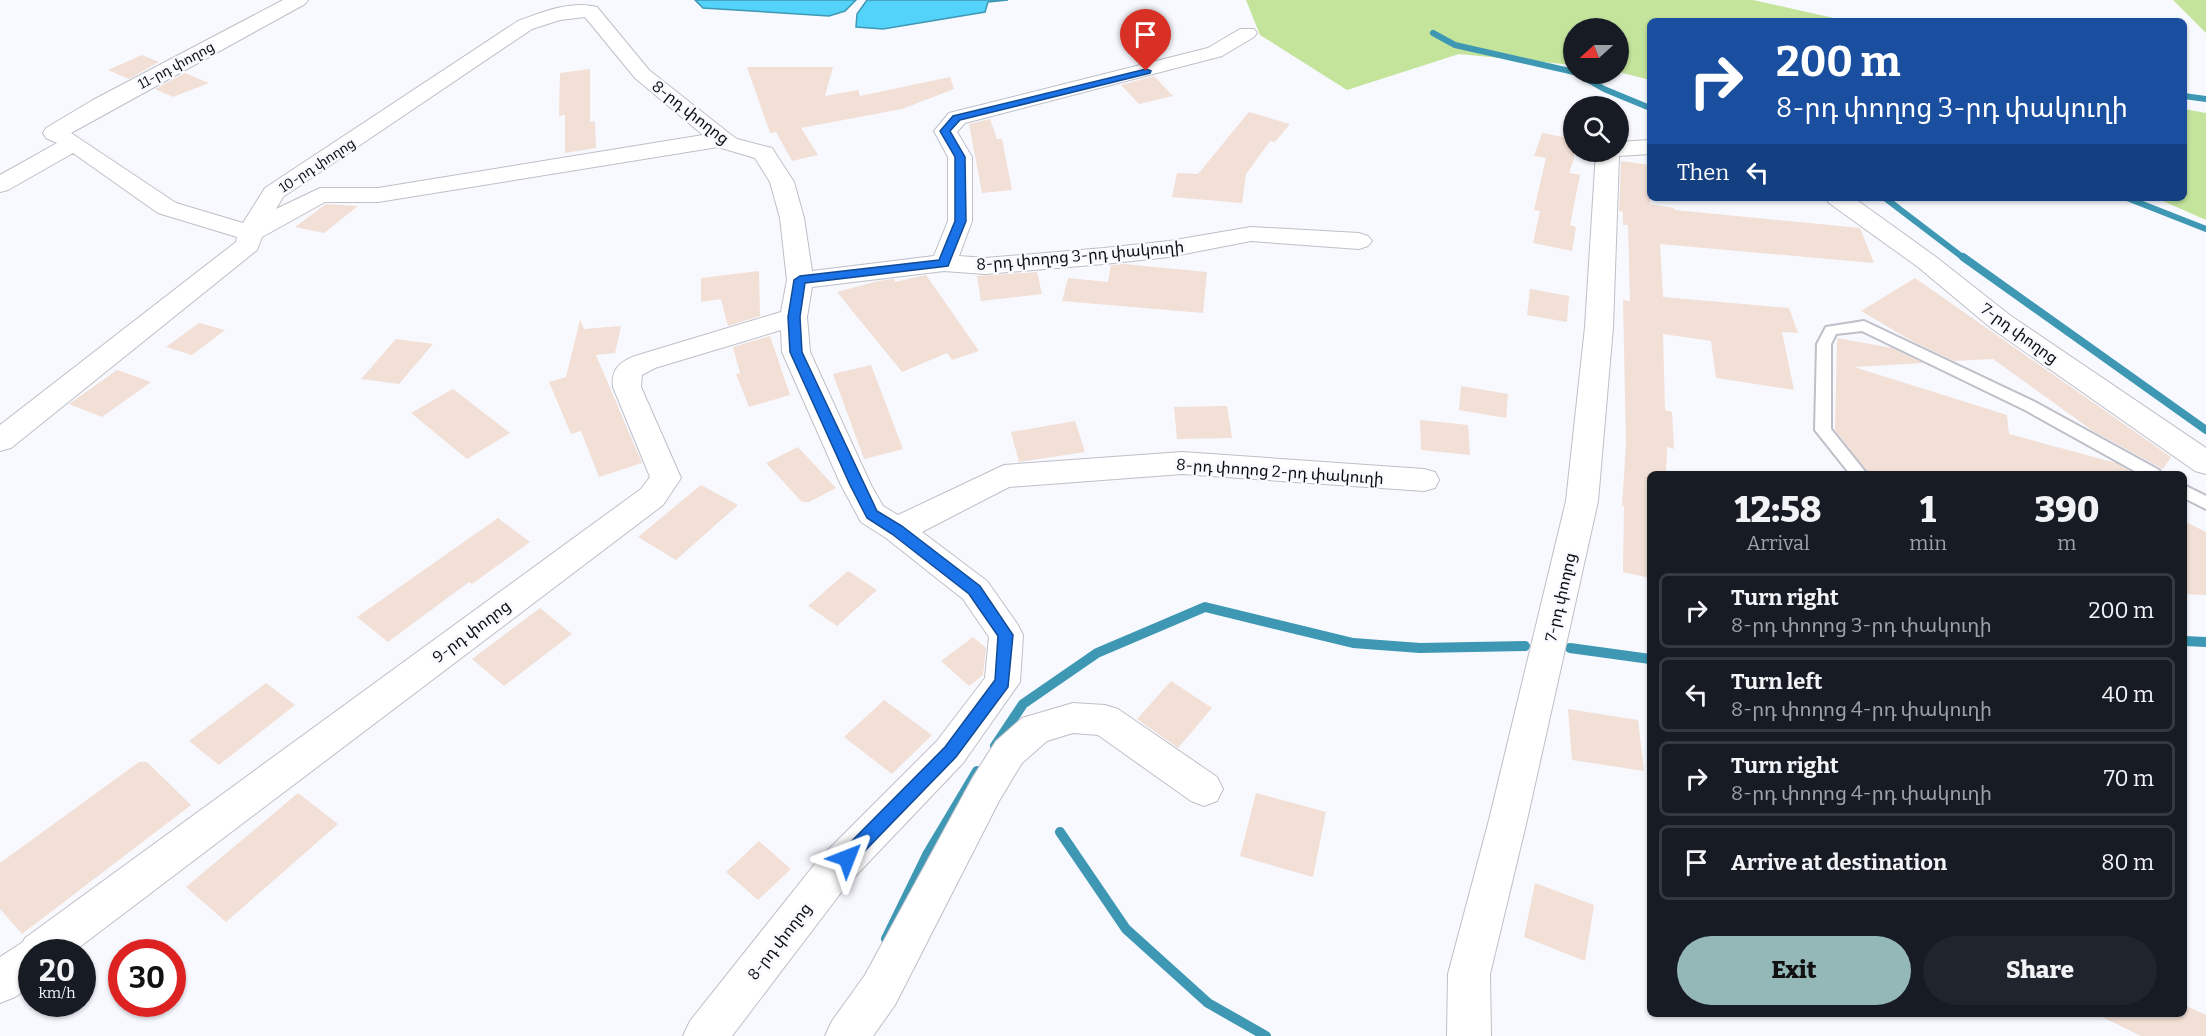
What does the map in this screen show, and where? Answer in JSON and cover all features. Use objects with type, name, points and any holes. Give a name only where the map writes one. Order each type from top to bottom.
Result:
[{"type":"street","name":"11-րդ փողոց","points":[[0,185],[64,138],[101,105],[298,0]]},
{"type":"street","name":"8-րդ փողոց","points":[[593,6],[642,74],[729,144],[764,153],[782,182],[792,218],[800,280],[794,317],[796,352],[856,485],[872,514],[897,530],[975,590],[1006,635],[1002,682],[950,752],[832,873],[705,1036]]},
{"type":"street","name":"10-րդ փողոց","points":[[0,441],[248,245],[250,233],[273,193],[525,26],[557,14],[593,6]]},
{"type":"street","points":[[944,263],[960,221],[960,157],[945,131],[957,118],[1215,52],[1247,33]]},
{"type":"street","points":[[64,138],[167,208],[250,233],[320,195],[378,195],[722,139]]},
{"type":"street","points":[[1629,148],[1647,147]]},
{"type":"street","name":"7-րդ փողոց","points":[[1469,1036],[1469,975],[1508,820],[1582,501],[1599,327],[1607,162]]},
{"type":"street","name":"7-րդ փողոց","points":[[1842,201],[1927,262],[2001,322],[2206,463]]},
{"type":"street","name":"8-րդ փողոց 3-րդ փակուղի","points":[[800,280],[944,263],[985,266],[1104,256],[1168,249],[1251,234],[1359,241]]},
{"type":"street","name":"9-րդ փողոց","points":[[57,939],[652,497],[666,477],[627,387],[626,378],[630,369],[645,362],[794,317]]},
{"type":"street","name":"8-րդ փողոց 2-րդ փակուղի","points":[[897,530],[1004,476],[1182,463],[1424,480]]},
{"type":"street","points":[[847,1036],[880,990],[986,789],[1009,752],[1035,729],[1073,718],[1105,720],[1204,789]]},
{"type":"street","points":[[0,982],[18,969]]},
{"type":"lane","points":[[1857,471],[1823,430],[1824,344],[1831,330],[1864,326],[2030,406],[2148,471]]},
{"type":"lane","points":[[2187,493],[2206,503]]},
{"type":"green space","points":[[1246,0],[1753,0],[1834,18],[1647,18],[1647,79],[1629,75],[1629,18],[1563,18],[1563,64],[1459,54],[1347,90],[1260,35]]},
{"type":"green space","points":[[2173,0],[2206,0],[2206,33]]},
{"type":"green space","points":[[2187,110],[2206,113],[2206,220],[2163,201],[2187,201]]},
{"type":"water","points":[[695,0],[856,0],[845,11],[829,16],[703,8]]},
{"type":"water","points":[[867,0],[1008,0],[988,2],[985,12],[883,29],[856,27],[857,14]]},
{"type":"building","points":[[142,55],[159,62],[129,79],[108,70]]},
{"type":"building","points":[[747,67],[833,67],[825,96],[858,90],[860,96],[950,77],[954,89],[902,109],[801,128],[818,155],[792,161],[776,132],[770,133]]},
{"type":"building","points":[[590,69],[590,122],[595,121],[596,148],[565,153],[565,115],[559,116],[560,73]]},
{"type":"building","points":[[185,73],[209,83],[173,97],[155,89]]},
{"type":"building","points":[[1154,76],[1173,96],[1139,104],[1121,85]]},
{"type":"building","points":[[1249,112],[1290,124],[1275,142],[1270,141],[1246,174],[1242,203],[1172,197],[1177,173],[1198,174]]},
{"type":"building","points":[[990,119],[997,139],[1002,139],[1012,190],[982,193],[969,124]]},
{"type":"building","points":[[1542,133],[1563,137],[1563,162],[1573,162],[1569,173],[1580,175],[1570,225],[1576,227],[1572,251],[1533,243],[1540,211],[1534,210],[1546,158],[1534,156]]},
{"type":"building","points":[[1621,162],[1647,165],[1647,201],[1650,201],[1650,204],[1675,210],[1860,228],[1874,263],[1660,244],[1663,297],[1789,308],[1798,333],[1782,332],[1794,390],[1716,378],[1711,341],[1663,334],[1665,410],[1672,412],[1674,449],[1667,447],[1666,471],[1647,471],[1647,577],[1623,572],[1624,506],[1622,506],[1626,444],[1623,300],[1630,301],[1628,225],[1623,225],[1623,212],[1619,211]]},
{"type":"building","points":[[326,204],[358,206],[324,233],[295,227]]},
{"type":"building","points":[[1124,264],[1207,272],[1203,313],[1062,301],[1068,278],[1108,282],[1111,265]]},
{"type":"building","points":[[759,271],[760,316],[728,326],[721,299],[701,302],[701,278]]},
{"type":"building","points":[[1037,272],[1042,294],[981,301],[977,276]]},
{"type":"building","points":[[926,275],[979,351],[952,360],[947,353],[902,372],[837,292],[878,281],[894,279],[895,282]]},
{"type":"building","points":[[1915,278],[2171,457],[2163,469],[2093,431],[1993,359],[1954,361],[1912,341],[1861,311]]},
{"type":"building","points":[[1530,289],[1569,296],[1567,322],[1527,315]]},
{"type":"building","points":[[580,320],[584,329],[621,326],[615,353],[596,355],[642,463],[599,477],[581,431],[571,434],[549,382],[566,377]]},
{"type":"building","points":[[199,323],[225,330],[192,355],[166,347]]},
{"type":"building","points":[[770,336],[790,395],[749,407],[736,374],[740,373],[733,347]]},
{"type":"building","points":[[1837,338],[1892,348],[1923,363],[1854,367],[2007,415],[2009,434],[2116,463],[2128,471],[1867,471],[1835,430]]},
{"type":"building","points":[[396,339],[433,344],[399,384],[361,379]]},
{"type":"building","points":[[871,365],[903,449],[864,459],[833,374]]},
{"type":"building","points":[[117,370],[151,382],[102,417],[69,404]]},
{"type":"building","points":[[1461,386],[1508,394],[1506,418],[1459,410]]},
{"type":"building","points":[[453,389],[510,433],[467,459],[411,413]]},
{"type":"building","points":[[1227,406],[1232,438],[1177,439],[1174,407]]},
{"type":"building","points":[[1420,420],[1468,425],[1470,455],[1421,450]]},
{"type":"building","points":[[1075,421],[1085,452],[1019,462],[1011,432]]},
{"type":"building","points":[[798,447],[836,488],[809,502],[802,502],[766,463]]},
{"type":"building","points":[[701,485],[738,505],[676,560],[638,537]]},
{"type":"building","points":[[498,518],[530,542],[472,584],[469,582],[388,642],[357,617]]},
{"type":"building","points":[[2187,522],[2206,532],[2206,595],[2187,594]]},
{"type":"building","points":[[848,571],[877,590],[837,626],[808,606]]},
{"type":"building","points":[[540,608],[572,634],[504,686],[472,659]]},
{"type":"building","points":[[973,637],[986,648],[983,675],[969,686],[941,661]]},
{"type":"building","points":[[1171,681],[1212,708],[1178,748],[1137,719]]},
{"type":"building","points":[[266,683],[295,705],[219,765],[189,741]]},
{"type":"building","points":[[884,700],[932,735],[892,774],[844,737]]},
{"type":"building","points":[[1568,709],[1638,720],[1644,771],[1572,760]]},
{"type":"building","points":[[139,762],[147,762],[191,805],[22,934],[0,909],[0,863]]},
{"type":"building","points":[[298,793],[338,824],[226,922],[186,887]]},
{"type":"building","points":[[1256,793],[1326,812],[1313,877],[1240,856]]},
{"type":"building","points":[[759,841],[791,869],[758,900],[726,872]]},
{"type":"building","points":[[1535,883],[1594,905],[1585,961],[1524,937]]},
{"type":"building","points":[[2187,1006],[2206,1015],[2206,1036],[2141,1036],[2102,1017],[2187,1017]]},
{"type":"waterway","points":[[1433,33],[1455,45],[1563,70]]},
{"type":"waterway","points":[[1595,84],[1647,107]]},
{"type":"waterway","points":[[2187,96],[2206,99]]},
{"type":"waterway","points":[[1889,201],[1965,259]]},
{"type":"waterway","points":[[2135,201],[2206,229]]},
{"type":"waterway","points":[[1963,257],[2206,430]]},
{"type":"waterway","points":[[995,746],[1023,704],[1097,653],[1205,607],[1353,643],[1420,648],[1525,646]]},
{"type":"waterway","points":[[2187,641],[2206,642]]},
{"type":"waterway","points":[[1570,648],[1647,659]]},
{"type":"waterway","points":[[886,939],[928,853],[977,771]]},
{"type":"waterway","points":[[1060,832],[1126,929],[1208,1003],[1266,1036]]},
{"type":"route","points":[[847,858],[950,752],[1002,682],[1006,635],[975,590],[897,530],[872,514],[810,387],[796,352],[794,317],[800,280],[944,263],[960,221],[960,157],[945,131],[957,118],[1146,71]]}]
